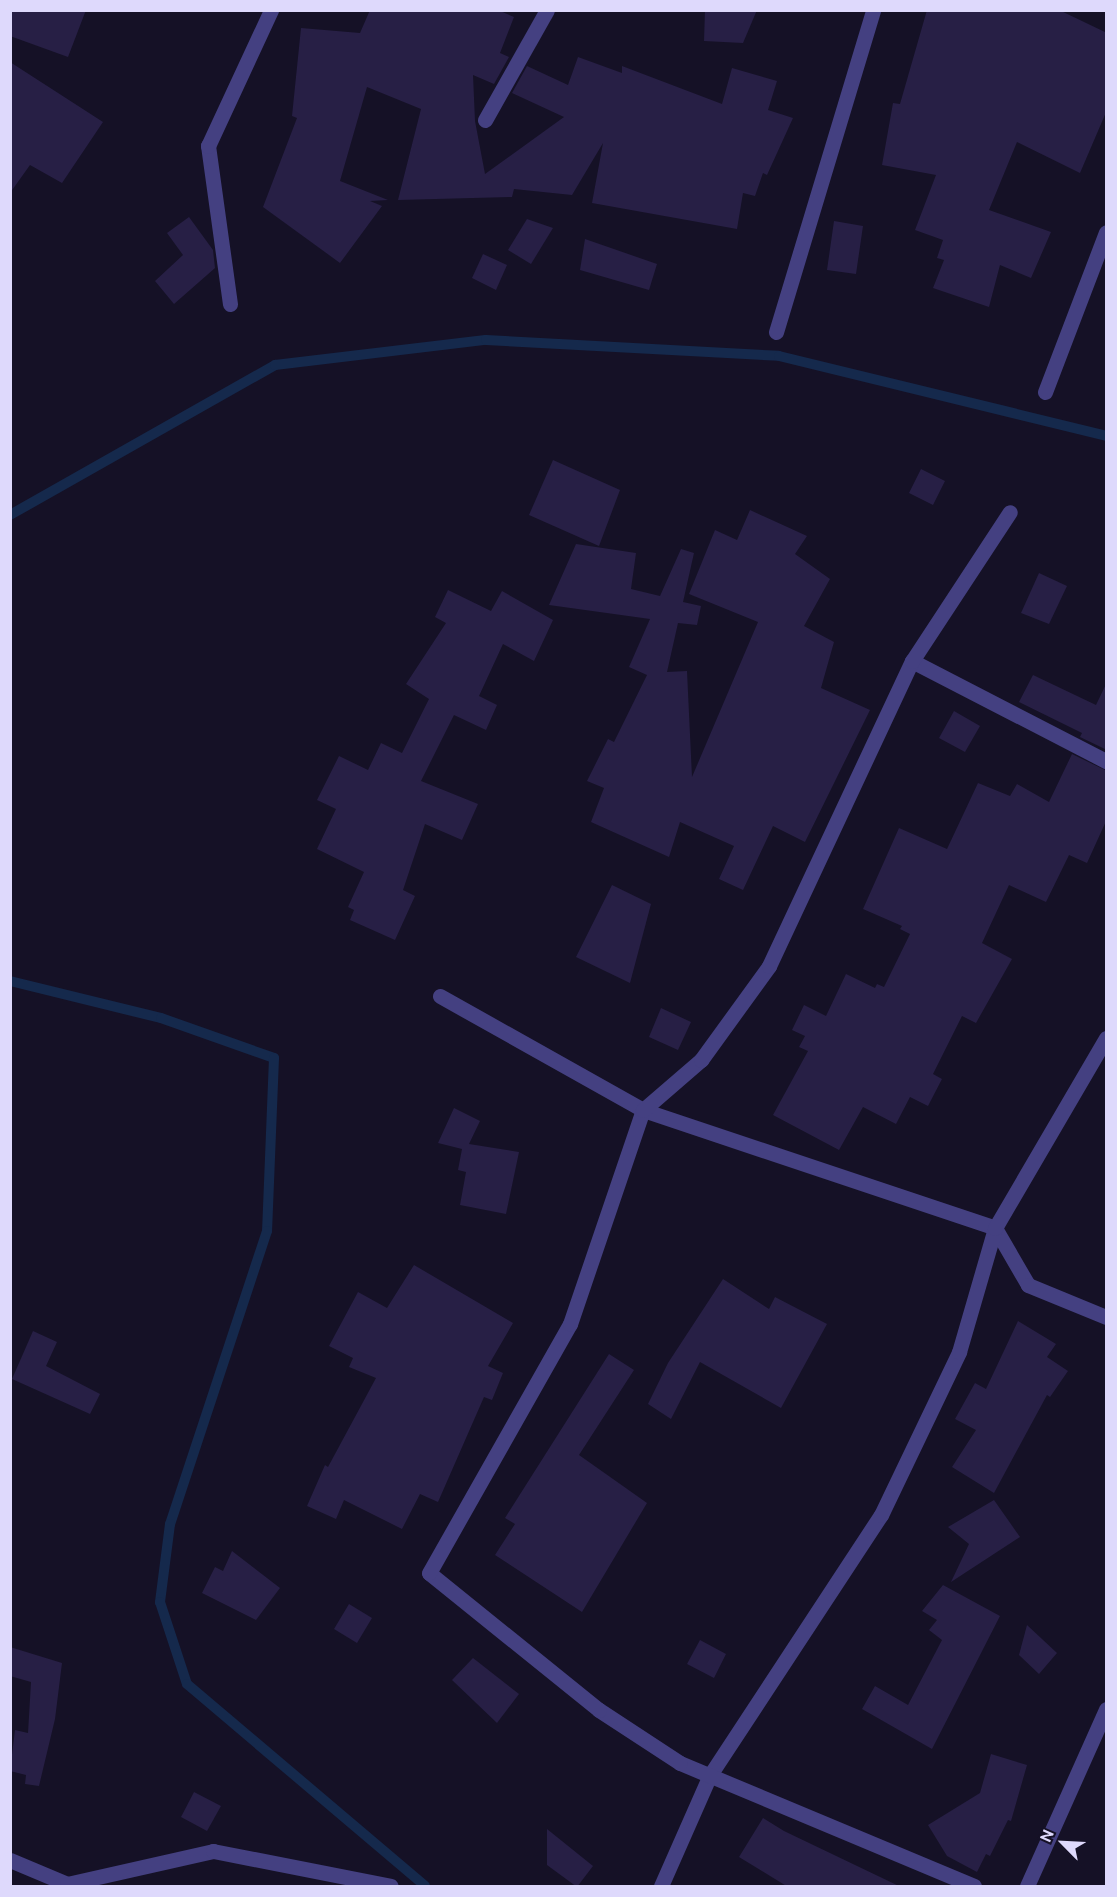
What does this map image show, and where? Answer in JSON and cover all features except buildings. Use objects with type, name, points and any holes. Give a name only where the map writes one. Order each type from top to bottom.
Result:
[{"type":"street","points":[[230,304],[208,146],[271,10]]},
{"type":"street","points":[[484,120],[547,10]]},
{"type":"street","points":[[776,332],[873,10]]},
{"type":"street","points":[[1045,392],[1107,232]]},
{"type":"street","points":[[974,1887],[680,1763],[598,1710],[429,1573],[570,1324],[643,1110],[701,1060],[768,966],[912,661],[1010,512]]},
{"type":"street","points":[[912,661],[1107,761]]},
{"type":"street","points":[[440,996],[643,1110],[995,1228],[1028,1285],[1107,1317]]},
{"type":"street","points":[[661,1887],[710,1774],[881,1515],[959,1352],[995,1228],[1107,1038]]},
{"type":"street","points":[[1028,1887],[1107,1709]]},
{"type":"street","points":[[10,1860],[67,1885],[213,1851],[389,1886]]},
{"type":"waterway","points":[[10,515],[275,365],[486,340],[779,356],[1106,436]]},
{"type":"waterway","points":[[10,981],[161,1018],[274,1058],[267,1231],[170,1524],[160,1602],[187,1684],[425,1886]]}]
